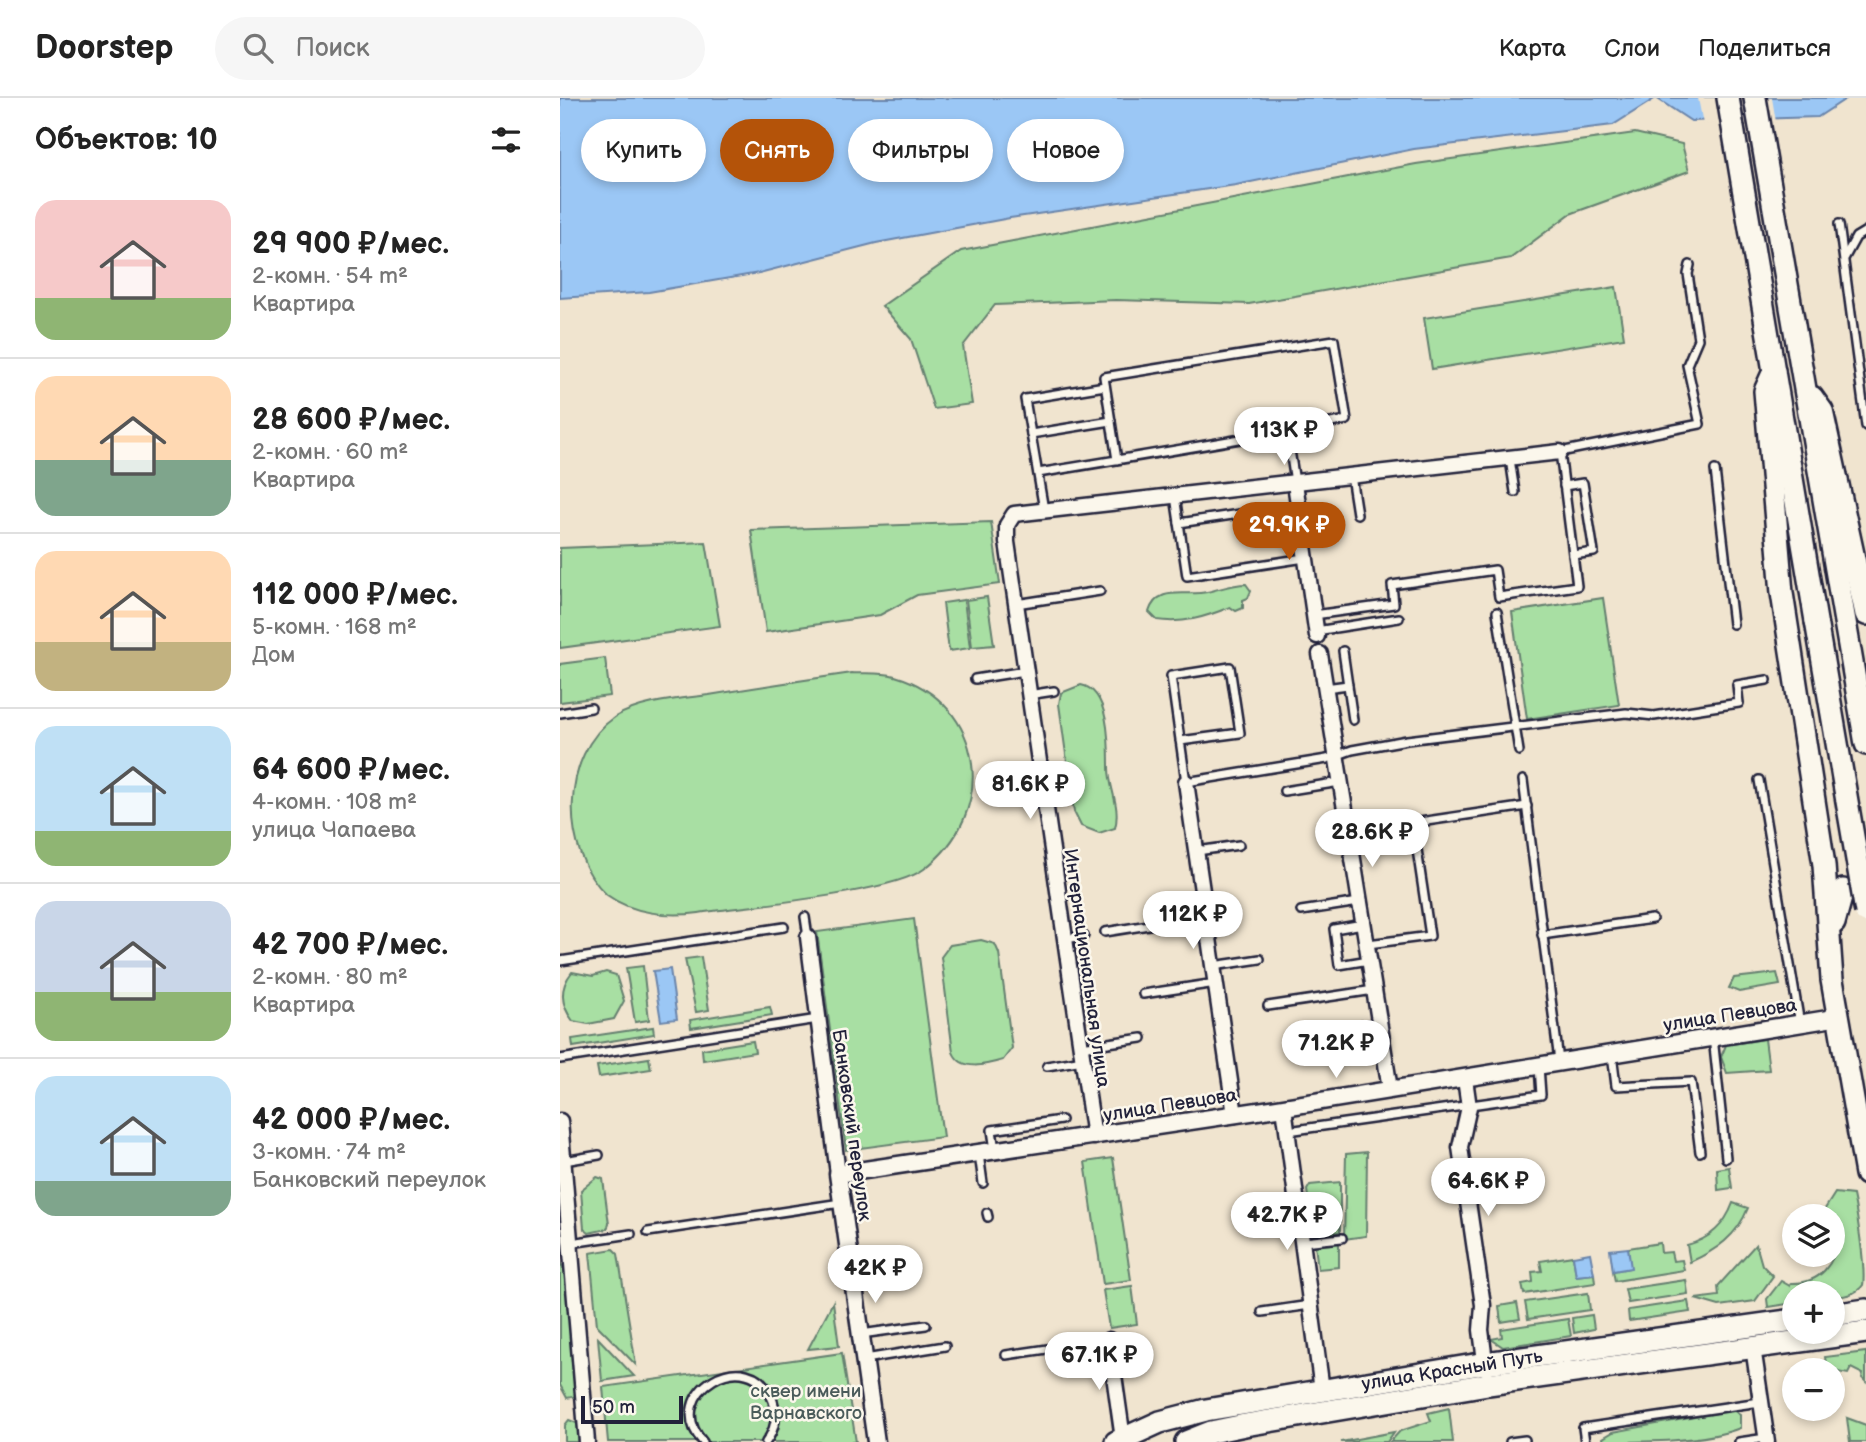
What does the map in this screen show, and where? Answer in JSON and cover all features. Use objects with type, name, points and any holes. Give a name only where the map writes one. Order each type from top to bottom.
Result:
[{"type":"main road","points":[[1728,98],[1761,278],[1774,370],[1785,420],[1866,912]]},
{"type":"main road","points":[[1755,98],[1866,744]]},
{"type":"main road","points":[[1774,370],[1765,391],[1782,593],[1824,865],[1832,980],[1866,1174]]},
{"type":"main road","points":[[1804,387],[1822,411],[1866,614]]},
{"type":"main road","points":[[1829,942],[1843,890]]},
{"type":"main road","points":[[1845,1313],[1866,1310]]},
{"type":"main road","name":"улица Красный Путь","points":[[1120,1441],[1176,1417],[1322,1390],[1486,1363],[1782,1322]]},
{"type":"main road","name":"улица Красный Путь","points":[[1186,1442],[1211,1432],[1245,1425],[1488,1384],[1866,1332]]},
{"type":"street","points":[[1044,511],[1560,452]]},
{"type":"street","points":[[1295,483],[1317,633]]},
{"type":"street","name":"Интернациональная улица","points":[[1044,511],[1014,514],[1007,525],[1028,695],[1094,1137]]},
{"type":"street","points":[[1320,654],[1390,1089]]},
{"type":"street","points":[[1186,782],[1235,1115]]},
{"type":"street","name":"Банковский переулок","points":[[808,937],[876,1442]]},
{"type":"street","name":"улица Певцова","points":[[838,1174],[1465,1079],[1840,1017]]},
{"type":"street","points":[[1465,1079],[1469,1107],[1460,1147],[1483,1305],[1481,1331],[1488,1384]]},
{"type":"street","points":[[1284,1107],[1322,1390]]},
{"type":"street","points":[[560,1121],[564,1161],[564,1222],[570,1243],[587,1442]]},
{"type":"street","points":[[1109,1340],[1120,1441]]},
{"type":"street","points":[[1753,1347],[1767,1440]]},
{"type":"lane","points":[[1839,224],[1866,426]]},
{"type":"lane","points":[[1845,257],[1856,237],[1866,231]]},
{"type":"lane","points":[[1314,615],[1394,604],[1392,585],[1495,570],[1499,597],[1577,586],[1560,452],[1700,425],[1687,365],[1698,339],[1688,274],[1690,265]]},
{"type":"lane","points":[[1038,473],[1117,460],[1287,431],[1348,420],[1334,340],[1104,377],[1117,460]]},
{"type":"lane","points":[[1044,511],[1025,399],[1105,386]]},
{"type":"lane","points":[[1031,434],[1111,421]]},
{"type":"lane","points":[[1287,431],[1295,483]]},
{"type":"lane","points":[[1510,459],[1515,492]]},
{"type":"lane","points":[[1715,470],[1733,624]]},
{"type":"lane","points":[[1351,477],[1356,514]]},
{"type":"lane","points":[[1564,486],[1583,483],[1594,552],[1573,555]]},
{"type":"lane","points":[[1175,496],[1186,576],[1306,558]]},
{"type":"lane","points":[[1179,523],[1280,508]]},
{"type":"lane","points":[[1016,604],[1100,591]]},
{"type":"lane","points":[[1497,612],[1519,751]]},
{"type":"lane","points":[[1317,633],[1399,618]]},
{"type":"lane","points":[[1343,651],[1353,720]]},
{"type":"lane","points":[[1180,741],[1240,733],[1230,667],[1171,676],[1180,741],[1186,782],[1327,759],[1407,740],[1626,713],[1654,716],[1739,703],[1737,685],[1767,680]]},
{"type":"lane","points":[[975,679],[1025,671]]},
{"type":"lane","points":[[1325,688],[1348,685]]},
{"type":"lane","points":[[1028,695],[1054,691]]},
{"type":"lane","points":[[560,713],[591,708]]},
{"type":"lane","points":[[1523,780],[1560,1062]]},
{"type":"lane","points":[[1759,780],[1800,1024]]},
{"type":"lane","points":[[1284,791],[1341,782]]},
{"type":"lane","points":[[1368,944],[1430,936],[1413,823],[1527,806]]},
{"type":"lane","points":[[1197,851],[1239,845]]},
{"type":"lane","points":[[1301,911],[1360,902]]},
{"type":"lane","points":[[1105,932],[1206,915]]},
{"type":"lane","points":[[805,917],[808,937]]},
{"type":"lane","points":[[1542,935],[1652,919]]},
{"type":"lane","points":[[1364,924],[1334,929],[1339,965],[1371,960]]},
{"type":"lane","points":[[560,961],[784,928]]},
{"type":"lane","points":[[1065,939],[1084,936]]},
{"type":"lane","points":[[1213,966],[1260,959]]},
{"type":"lane","points":[[1143,995],[1216,983]]},
{"type":"lane","points":[[1268,1006],[1376,990]]},
{"type":"lane","points":[[560,1059],[818,1019]]},
{"type":"lane","points":[[1354,1027],[1381,1023]]},
{"type":"lane","points":[[1713,1037],[1726,1158]]},
{"type":"lane","points":[[1047,1066],[1142,1038]]},
{"type":"lane","points":[[1612,1054],[1616,1086],[1691,1082],[1700,1152]]},
{"type":"lane","points":[[1288,1131],[1541,1095],[1539,1066]]},
{"type":"lane","points":[[983,1183],[992,1130],[1061,1120]]},
{"type":"lane","points":[[564,1161],[599,1155]]},
{"type":"lane","points":[[648,1232],[842,1202]]},
{"type":"lane","points":[[570,1243],[631,1234]]},
{"type":"lane","points":[[1303,1242],[1342,1238]]},
{"type":"lane","points":[[1262,1312],[1310,1305]]},
{"type":"lane","points":[[860,1335],[926,1325]]},
{"type":"lane","points":[[1006,1355],[1109,1340]]},
{"type":"lane","points":[[864,1359],[945,1346]]},
{"type":"lane","points":[[703,1442],[692,1421],[693,1404],[700,1389],[713,1378],[728,1373],[752,1377],[770,1393],[776,1409],[775,1425],[766,1442]]},
{"type":"lane","points":[[1585,1442],[1583,1428],[1761,1402]]},
{"type":"lane","points":[[1512,1442],[1525,1440]]},
{"type":"lane","points":[[1739,1442],[1767,1440]]},
{"type":"green space","points":[[1635,133],[1682,144],[1689,171],[1570,214],[1511,258],[1249,304],[1116,300],[995,305],[963,346],[972,404],[934,409],[911,339],[882,306],[961,251],[1416,164]]},
{"type":"green space","points":[[1616,287],[1624,338],[1432,369],[1424,318]]},
{"type":"green space","points":[[991,522],[1000,584],[917,595],[880,615],[766,632],[751,530]]},
{"type":"green space","points":[[706,542],[720,626],[560,648],[560,548]]},
{"type":"green space","points":[[1246,584],[1251,591],[1248,598],[1243,600],[1243,608],[1236,611],[1230,607],[1203,617],[1176,621],[1157,620],[1149,612],[1153,603],[1166,595],[1207,592]]},
{"type":"green space","points":[[987,597],[994,645],[972,647],[966,600]]},
{"type":"green space","points":[[1603,598],[1619,705],[1527,719],[1512,612]]},
{"type":"green space","points":[[964,600],[970,648],[949,651],[943,603]]},
{"type":"green space","points":[[605,658],[610,696],[560,702],[560,664]]},
{"type":"green space","points":[[852,673],[895,676],[925,690],[948,710],[964,734],[972,762],[972,790],[964,819],[948,846],[924,869],[882,885],[852,892],[687,914],[651,913],[628,906],[607,895],[592,877],[581,854],[574,830],[573,804],[576,778],[584,754],[597,734],[615,717],[637,707],[661,702]]},
{"type":"green space","points":[[1081,685],[1091,689],[1098,697],[1108,733],[1116,820],[1115,828],[1099,833],[1081,826],[1074,812],[1059,704],[1061,693]]},
{"type":"green space","points":[[914,919],[943,1137],[846,1150],[817,932]]},
{"type":"green space","points":[[981,940],[995,944],[999,953],[1012,1048],[1003,1060],[968,1065],[953,1052],[941,957],[950,945]]},
{"type":"green space","points":[[701,957],[709,1010],[696,1012],[685,959]]},
{"type":"green space","points":[[643,966],[649,1020],[635,1022],[626,968]]},
{"type":"green space","points":[[572,972],[593,976],[606,972],[616,975],[624,1001],[614,1019],[588,1024],[573,1021],[563,996],[565,984]]},
{"type":"green space","points":[[1777,973],[1780,985],[1739,992],[1729,988],[1734,978]]},
{"type":"green space","points":[[770,1007],[772,1015],[691,1028],[690,1020]]},
{"type":"green space","points":[[653,1027],[654,1034],[573,1047],[572,1039]]},
{"type":"green space","points":[[1765,1039],[1769,1070],[1727,1073],[1721,1057],[1726,1045]]},
{"type":"green space","points":[[753,1041],[755,1052],[703,1060],[702,1049]]},
{"type":"green space","points":[[649,1058],[651,1069],[599,1077],[597,1066]]},
{"type":"green space","points":[[1367,1152],[1366,1236],[1344,1239],[1346,1154]]},
{"type":"green space","points":[[1113,1158],[1131,1280],[1103,1284],[1085,1162]]},
{"type":"green space","points":[[1729,1167],[1732,1188],[1718,1190],[1717,1169]]},
{"type":"green space","points":[[597,1177],[603,1179],[609,1224],[607,1229],[589,1233],[584,1229],[581,1190]]},
{"type":"green space","points":[[1340,1182],[1340,1232],[1313,1235],[1307,1190],[1310,1185]]},
{"type":"green space","points":[[1835,1193],[1853,1195],[1864,1278],[1860,1288],[1845,1296],[1845,1281],[1806,1281],[1818,1276],[1827,1267],[1845,1267],[1845,1204],[1828,1204]]},
{"type":"green space","points":[[1733,1203],[1748,1208],[1738,1227],[1717,1247],[1690,1262],[1687,1245],[1716,1230]]},
{"type":"green space","points":[[1339,1241],[1339,1267],[1318,1269],[1315,1245]]},
{"type":"green space","points":[[1660,1243],[1661,1253],[1671,1252],[1673,1261],[1682,1260],[1684,1270],[1615,1281],[1613,1271],[1630,1268],[1628,1248]]},
{"type":"green space","points":[[1756,1244],[1762,1265],[1773,1276],[1755,1301],[1719,1306],[1695,1299],[1719,1296],[1718,1286]]},
{"type":"green space","points":[[613,1249],[618,1254],[636,1365],[597,1325],[590,1253]]},
{"type":"green space","points":[[1573,1256],[1576,1276],[1594,1274],[1595,1283],[1524,1294],[1522,1284],[1533,1282],[1532,1272],[1542,1271],[1540,1261]]},
{"type":"green space","points":[[560,1261],[567,1277],[578,1396],[567,1398],[560,1385]]},
{"type":"green space","points":[[1686,1280],[1688,1294],[1628,1303],[1625,1289]]},
{"type":"green space","points":[[1781,1281],[1782,1305],[1768,1307],[1767,1299]]},
{"type":"green space","points":[[1132,1286],[1137,1324],[1109,1328],[1103,1290]]},
{"type":"green space","points":[[1588,1293],[1590,1310],[1528,1319],[1525,1302]]},
{"type":"green space","points":[[1688,1301],[1690,1312],[1629,1321],[1628,1310]]},
{"type":"green space","points":[[833,1302],[839,1346],[808,1349]]},
{"type":"green space","points":[[1517,1303],[1520,1319],[1501,1322],[1499,1306]]},
{"type":"green space","points":[[1592,1315],[1594,1329],[1574,1333],[1572,1318]]},
{"type":"green space","points":[[1568,1319],[1571,1336],[1503,1347],[1491,1339],[1502,1337],[1501,1329]]},
{"type":"green space","points":[[598,1338],[634,1376],[602,1381]]},
{"type":"green space","points":[[1866,1352],[1866,1382],[1862,1378],[1863,1374],[1851,1368],[1848,1374],[1845,1373],[1845,1358],[1825,1357]]},
{"type":"green space","name":"сквер имени Варнавского","points":[[842,1353],[856,1442],[608,1442],[603,1387]]},
{"type":"green space","points":[[1449,1408],[1453,1442],[1390,1442],[1400,1431],[1431,1421],[1428,1413]]},
{"type":"green space","points":[[1733,1410],[1740,1415],[1740,1428],[1726,1433],[1638,1442],[1604,1442],[1603,1438],[1613,1432]]},
{"type":"green space","points":[[1847,1418],[1866,1425],[1866,1442],[1850,1442]]},
{"type":"green space","points":[[569,1420],[579,1424],[583,1442],[565,1442],[565,1425]]},
{"type":"green space","points":[[1394,1432],[1387,1442],[1341,1442]]},
{"type":"water","points":[[560,98],[1656,98],[1613,125],[1414,149],[1236,185],[1010,218],[876,243],[759,273],[649,292],[560,298]]},
{"type":"water","points":[[1656,98],[1847,98],[1818,117],[1691,121]]},
{"type":"water","points":[[670,969],[677,1019],[661,1021],[653,971]]},
{"type":"water","points":[[1628,1248],[1631,1268],[1613,1271],[1610,1250]]},
{"type":"water","points":[[1590,1253],[1594,1274],[1576,1276],[1573,1256]]},
{"type":"pier","points":[[1698,98],[1772,98],[1776,122],[1703,124]]}]
